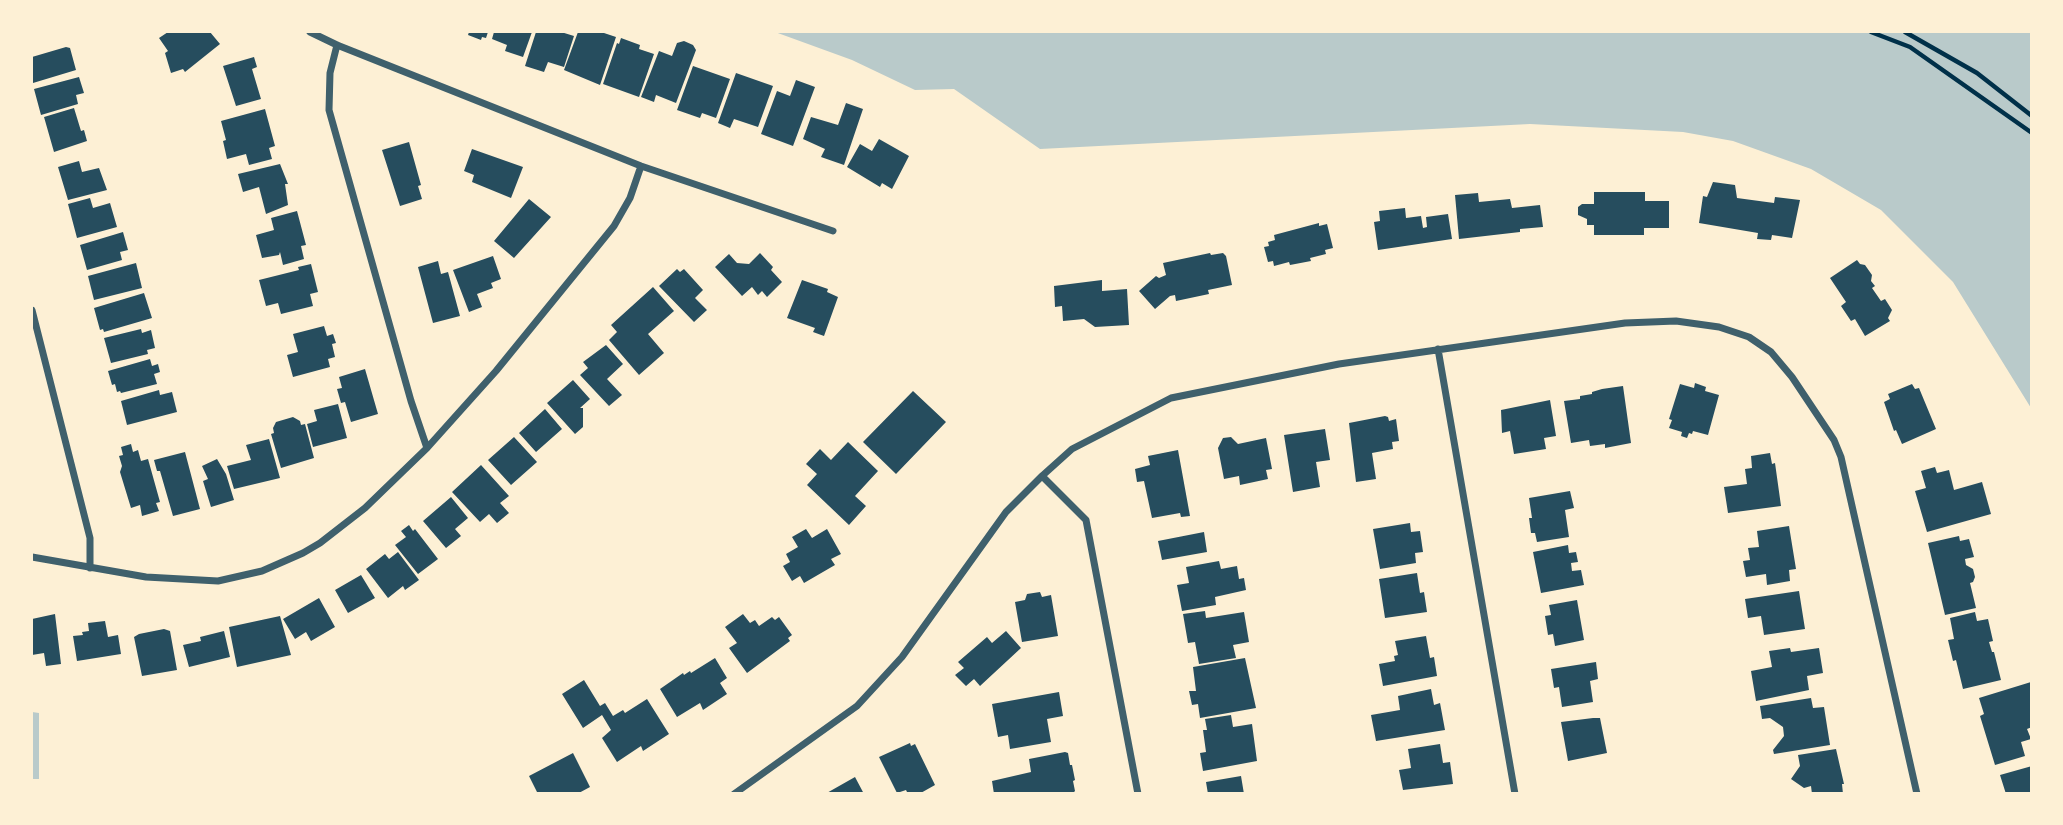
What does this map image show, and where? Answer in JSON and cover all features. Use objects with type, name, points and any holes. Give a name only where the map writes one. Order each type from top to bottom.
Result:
[{"type":"street","points":[[310,32],[641,166],[833,231]]},
{"type":"street","points":[[337,45],[330,73],[329,110],[411,401],[427,448]]},
{"type":"street","points":[[32,557],[146,578],[218,581],[262,571],[303,553],[365,508],[427,448],[535,325],[614,226],[630,198],[641,166]]},
{"type":"street","points":[[32,310],[90,538],[90,568]]},
{"type":"street","points":[[734,793],[857,706],[902,657],[1006,512],[1042,475],[1072,449],[1171,398],[1339,364],[1625,323],[1676,321],[1719,327],[1749,337],[1771,352],[1792,377],[1834,440],[1841,457],[1917,793]]},
{"type":"street","points":[[1438,349],[1515,793]]},
{"type":"street","points":[[1042,475],[1086,520],[1138,793]]},
{"type":"path","points":[[1871,32],[1910,47],[2032,133]]},
{"type":"path","points":[[1905,32],[1977,73],[2032,116]]},
{"type":"shaded area","points":[[775,32],[2031,32],[2031,408],[1953,282],[1881,210],[1811,169],[1733,141],[1683,132],[1530,124],[1040,149],[954,89],[915,90],[852,60]]},
{"type":"shaded area","points":[[32,712],[39,713],[39,779],[32,779]]},
{"type":"building","points":[[168,32],[210,32],[220,44],[185,72],[183,69],[171,73],[165,53],[168,51],[159,38]]},
{"type":"building","points":[[469,32],[488,32],[486,38],[482,37],[481,40],[468,35]]},
{"type":"building","points":[[494,32],[532,32],[523,57],[505,51],[507,45],[492,39]]},
{"type":"building","points":[[536,32],[561,32],[574,36],[564,67],[548,62],[544,72],[525,66]]},
{"type":"building","points":[[578,32],[601,32],[616,37],[600,85],[564,70]]},
{"type":"building","points":[[621,38],[654,54],[639,97],[603,84]]},
{"type":"building","points":[[684,41],[693,45],[696,50],[676,103],[656,95],[654,102],[641,97],[659,51],[672,56],[677,43]]},
{"type":"building","points":[[70,48],[76,70],[33,83],[32,57]]},
{"type":"building","points":[[254,57],[257,67],[252,69],[261,99],[236,106],[223,66]]},
{"type":"building","points":[[693,66],[730,79],[716,118],[702,113],[700,118],[677,110]]},
{"type":"building","points":[[736,73],[773,86],[758,127],[734,119],[730,128],[718,123]]},
{"type":"building","points":[[79,77],[84,93],[76,95],[78,104],[41,115],[34,89]]},
{"type":"building","points":[[796,80],[815,87],[793,146],[761,134],[777,91],[790,96]]},
{"type":"building","points":[[846,103],[863,109],[844,165],[821,157],[825,149],[803,139],[811,117],[838,125]]},
{"type":"building","points":[[74,108],[87,141],[54,152],[44,117]]},
{"type":"building","points":[[265,109],[275,146],[269,148],[272,159],[249,165],[246,154],[227,159],[221,121]]},
{"type":"building","points":[[879,139],[909,156],[892,189],[882,183],[880,187],[847,167],[860,144],[872,151]]},
{"type":"building","points":[[409,142],[421,185],[418,186],[422,199],[400,206],[382,150]]},
{"type":"building","points":[[472,149],[523,167],[511,198],[472,182],[474,175],[464,171]]},
{"type":"building","points":[[79,161],[82,172],[99,168],[107,190],[68,200],[58,167]]},
{"type":"building","points":[[280,164],[288,184],[285,184],[288,205],[266,214],[259,187],[243,192],[238,174]]},
{"type":"building","points":[[1713,182],[1735,185],[1737,198],[1774,203],[1775,197],[1800,200],[1792,238],[1772,235],[1771,240],[1757,239],[1758,233],[1699,223],[1703,196],[1707,197]]},
{"type":"building","points":[[1594,192],[1645,192],[1645,201],[1669,201],[1669,228],[1644,228],[1644,235],[1594,235],[1594,225],[1587,225],[1587,219],[1578,215],[1578,207],[1582,204],[1594,204]]},
{"type":"building","points":[[1478,193],[1479,202],[1510,199],[1512,208],[1540,205],[1543,227],[1459,239],[1455,195]]},
{"type":"building","points":[[90,198],[93,208],[110,203],[117,227],[77,238],[68,204]]},
{"type":"building","points":[[529,199],[551,217],[514,258],[494,241]]},
{"type":"building","points":[[1405,208],[1406,218],[1421,216],[1423,228],[1427,227],[1426,217],[1448,214],[1452,239],[1378,250],[1374,222],[1380,221],[1379,211]]},
{"type":"building","points":[[297,211],[306,245],[301,246],[304,259],[283,265],[280,252],[279,255],[262,258],[256,235],[274,230],[271,218]]},
{"type":"building","points":[[1319,223],[1319,226],[1327,224],[1333,248],[1325,250],[1326,254],[1310,258],[1311,261],[1290,265],[1289,262],[1274,266],[1273,261],[1268,262],[1264,247],[1275,240],[1274,235]]},
{"type":"building","points":[[123,232],[128,250],[120,252],[122,260],[87,270],[80,245]]},
{"type":"building","points":[[760,253],[782,282],[767,297],[762,291],[758,295],[752,287],[742,296],[715,267],[729,254],[737,263],[749,264]]},
{"type":"building","points":[[1210,253],[1223,253],[1226,256],[1232,285],[1208,290],[1209,294],[1176,301],[1175,295],[1170,296],[1155,309],[1139,291],[1156,276],[1159,278],[1166,275],[1163,263]]},
{"type":"building","points":[[493,256],[501,279],[491,283],[493,288],[477,294],[482,307],[469,312],[453,270]]},
{"type":"building","points":[[1857,260],[1865,265],[1872,275],[1871,281],[1875,286],[1872,288],[1881,301],[1885,299],[1892,310],[1888,318],[1890,321],[1865,336],[1855,319],[1851,321],[1841,306],[1846,302],[1830,278]]},
{"type":"building","points":[[438,261],[441,274],[448,272],[460,316],[433,323],[418,267]]},
{"type":"building","points":[[136,263],[142,288],[94,300],[88,276]]},
{"type":"building","points":[[311,264],[318,292],[310,294],[313,306],[281,314],[278,303],[266,306],[259,280],[299,270],[298,267]]},
{"type":"building","points":[[677,269],[680,272],[684,269],[703,290],[695,298],[707,310],[694,322],[659,286]]},
{"type":"building","points":[[802,280],[828,289],[827,292],[838,297],[824,336],[813,332],[815,328],[787,318]]},
{"type":"building","points":[[1102,280],[1102,291],[1127,289],[1129,325],[1095,327],[1084,319],[1063,321],[1062,306],[1055,307],[1054,286]]},
{"type":"building","points":[[653,287],[674,311],[648,334],[664,353],[639,375],[609,340],[617,332],[611,325]]},
{"type":"building","points":[[144,293],[152,318],[104,332],[103,329],[100,330],[94,308]]},
{"type":"building","points":[[324,326],[327,336],[333,334],[336,343],[332,344],[335,357],[328,359],[330,367],[293,377],[287,355],[298,352],[293,334]]},
{"type":"building","points":[[141,329],[142,333],[151,330],[155,348],[147,350],[148,354],[111,363],[104,338]]},
{"type":"building","points":[[606,345],[623,364],[607,379],[622,395],[609,406],[580,375],[588,368],[583,362]]},
{"type":"building","points":[[150,359],[152,366],[158,364],[160,372],[154,374],[157,384],[117,392],[108,371]]},
{"type":"building","points":[[365,369],[378,414],[351,422],[345,402],[341,403],[337,389],[342,388],[339,377]]},
{"type":"building","points":[[573,380],[590,399],[580,408],[583,408],[583,427],[575,434],[547,403]]},
{"type":"building","points":[[1695,383],[1706,387],[1705,391],[1719,395],[1708,435],[1693,431],[1687,438],[1681,436],[1682,432],[1669,428],[1672,420],[1669,419],[1680,384],[1694,388]]},
{"type":"building","points":[[1912,384],[1915,389],[1919,388],[1936,429],[1902,444],[1896,430],[1894,431],[1884,402],[1890,399],[1888,394]]},
{"type":"building","points":[[1623,386],[1631,443],[1605,448],[1605,444],[1590,446],[1589,440],[1571,443],[1564,401],[1580,399],[1580,396],[1602,389]]},
{"type":"building","points":[[159,390],[160,395],[172,392],[177,412],[127,425],[121,401]]},
{"type":"building","points":[[913,391],[946,422],[896,474],[863,442]]},
{"type":"building","points":[[1550,400],[1556,436],[1544,438],[1546,449],[1514,454],[1510,431],[1502,433],[1501,410]]},
{"type":"building","points":[[338,404],[347,438],[313,447],[307,424],[317,421],[314,410]]},
{"type":"building","points":[[545,409],[562,429],[536,452],[519,433]]},
{"type":"building","points":[[1385,416],[1389,421],[1396,419],[1399,441],[1392,442],[1393,449],[1372,453],[1376,479],[1356,482],[1349,423]]},
{"type":"building","points":[[293,417],[300,421],[301,425],[305,424],[314,458],[281,468],[271,434],[274,433],[276,422]]},
{"type":"building","points":[[1325,429],[1330,460],[1316,462],[1320,487],[1293,492],[1284,435]]},
{"type":"building","points":[[514,437],[537,462],[511,485],[488,460]]},
{"type":"building","points":[[1231,437],[1238,444],[1266,438],[1272,469],[1266,470],[1268,479],[1240,485],[1239,476],[1224,479],[1218,448],[1223,438]]},
{"type":"building","points":[[269,439],[280,478],[234,489],[227,466],[251,460],[246,445]]},
{"type":"building","points":[[848,442],[878,471],[855,496],[866,506],[849,525],[807,485],[817,474],[806,464],[820,449],[831,460]]},
{"type":"building","points":[[131,444],[133,452],[138,450],[141,461],[148,459],[160,502],[156,503],[159,511],[142,516],[140,505],[131,508],[120,472],[122,466],[119,456],[123,455],[121,447]]},
{"type":"building","points":[[1178,450],[1190,516],[1181,517],[1180,513],[1152,518],[1144,481],[1137,482],[1135,469],[1150,465],[1148,456]]},
{"type":"building","points":[[185,452],[200,509],[173,516],[160,471],[157,471],[154,460]]},
{"type":"building","points":[[1770,453],[1772,464],[1775,463],[1781,506],[1728,513],[1724,487],[1747,484],[1745,469],[1752,468],[1751,456]]},
{"type":"building","points":[[217,459],[226,474],[234,500],[211,507],[203,481],[208,479],[202,466]]},
{"type":"building","points":[[481,465],[509,496],[500,503],[509,513],[497,523],[489,514],[480,522],[452,492]]},
{"type":"building","points":[[1935,467],[1937,473],[1949,470],[1954,490],[1982,482],[1991,514],[1927,532],[1915,491],[1926,488],[1921,471]]},
{"type":"building","points":[[1570,491],[1574,508],[1565,510],[1569,537],[1537,542],[1535,533],[1531,533],[1529,498]]},
{"type":"building","points":[[451,497],[468,518],[455,529],[461,536],[446,548],[423,521]]},
{"type":"building","points":[[1410,523],[1411,532],[1420,531],[1423,552],[1415,553],[1416,563],[1380,569],[1373,529]]},
{"type":"building","points":[[409,525],[438,559],[418,574],[395,545],[406,537],[401,531]]},
{"type":"building","points":[[1789,526],[1796,569],[1789,570],[1790,581],[1767,585],[1766,574],[1746,577],[1743,561],[1750,560],[1748,548],[1759,547],[1757,531]]},
{"type":"building","points":[[806,529],[812,538],[827,529],[841,554],[831,559],[835,565],[804,583],[800,576],[792,581],[783,566],[790,562],[786,554],[798,547],[792,537]]},
{"type":"building","points":[[1204,532],[1207,552],[1162,560],[1158,541]]},
{"type":"building","points":[[1959,536],[1960,541],[1969,539],[1974,557],[1965,559],[1966,565],[1973,569],[1975,577],[1970,583],[1976,608],[1945,615],[1928,543]]},
{"type":"building","points":[[1568,545],[1569,553],[1576,552],[1578,562],[1571,563],[1572,571],[1581,570],[1584,585],[1541,593],[1533,552]]},
{"type":"building","points":[[398,552],[419,580],[405,590],[403,586],[388,598],[366,569],[385,554],[389,559]]},
{"type":"building","points":[[1219,561],[1221,569],[1237,566],[1239,579],[1244,578],[1246,590],[1215,597],[1216,605],[1182,611],[1177,585],[1189,583],[1186,567]]},
{"type":"building","points":[[1417,573],[1427,612],[1385,618],[1379,579]]},
{"type":"building","points":[[361,575],[375,598],[348,613],[335,590]]},
{"type":"building","points":[[1799,591],[1805,629],[1764,635],[1761,616],[1748,618],[1745,599]]},
{"type":"building","points":[[1040,592],[1042,597],[1051,595],[1058,636],[1022,642],[1015,602],[1025,600],[1027,594]]},
{"type":"building","points":[[319,598],[335,627],[311,641],[306,632],[295,639],[283,619]]},
{"type":"building","points":[[1577,600],[1584,640],[1555,646],[1553,634],[1548,635],[1545,616],[1551,615],[1549,605]]},
{"type":"building","points":[[1205,611],[1206,618],[1244,612],[1249,642],[1233,645],[1236,658],[1199,664],[1195,642],[1188,643],[1183,614]]},
{"type":"building","points":[[1975,612],[1977,621],[1988,619],[1993,641],[1989,642],[2001,680],[1963,689],[1948,640],[1954,639],[1950,618]]},
{"type":"building","points":[[55,614],[61,664],[46,666],[44,653],[32,655],[32,619]]},
{"type":"building","points":[[743,614],[750,623],[755,620],[759,626],[772,617],[775,620],[779,617],[792,635],[788,638],[790,641],[747,673],[729,648],[737,643],[725,627]]},
{"type":"building","points":[[280,616],[291,655],[237,667],[229,627]]},
{"type":"building","points":[[105,621],[108,637],[118,635],[121,654],[77,661],[73,636],[89,631],[88,623]]},
{"type":"building","points":[[164,629],[170,631],[177,670],[142,676],[134,637]]},
{"type":"building","points":[[224,631],[230,657],[189,667],[183,645]]},
{"type":"building","points":[[1006,631],[1021,648],[980,686],[974,679],[966,686],[955,675],[964,668],[958,662],[987,637],[992,643]]},
{"type":"building","points":[[1426,636],[1430,658],[1434,657],[1437,676],[1383,686],[1379,664],[1395,661],[1394,656],[1398,655],[1395,641]]},
{"type":"building","points":[[1790,648],[1791,652],[1819,648],[1823,673],[1807,676],[1809,690],[1756,701],[1751,671],[1772,667],[1769,651]]},
{"type":"building","points":[[715,658],[727,678],[720,683],[727,694],[703,710],[700,703],[677,717],[660,689],[683,673],[691,673]]},
{"type":"building","points":[[1245,658],[1256,708],[1200,718],[1198,704],[1192,705],[1189,691],[1196,691],[1193,667]]},
{"type":"building","points":[[1596,662],[1598,679],[1590,681],[1593,702],[1562,707],[1559,687],[1554,688],[1551,669]]},
{"type":"building","points":[[584,680],[600,706],[605,703],[613,716],[623,710],[625,713],[647,699],[669,734],[643,751],[641,746],[617,762],[602,738],[611,730],[602,715],[583,728],[562,694]]},
{"type":"building","points":[[2031,682],[2032,727],[2027,729],[2031,739],[2021,742],[2025,756],[1995,765],[1980,716],[1984,714],[1979,698]]},
{"type":"building","points":[[1431,689],[1434,705],[1440,703],[1445,730],[1376,741],[1371,715],[1400,710],[1398,696]]},
{"type":"building","points":[[1059,692],[1063,716],[1047,719],[1051,742],[1010,749],[1008,735],[998,737],[992,704]]},
{"type":"building","points":[[1811,698],[1813,708],[1824,707],[1830,745],[1774,754],[1773,750],[1784,736],[1783,727],[1770,718],[1762,719],[1760,706]]},
{"type":"building","points":[[1231,715],[1233,727],[1252,724],[1257,761],[1203,771],[1200,753],[1206,752],[1203,730],[1207,730],[1205,719]]},
{"type":"building","points":[[1600,718],[1607,753],[1568,761],[1561,722]]},
{"type":"building","points":[[910,743],[911,746],[915,744],[935,785],[919,794],[908,794],[906,790],[897,793],[879,757]]},
{"type":"building","points":[[1440,744],[1443,763],[1450,762],[1453,784],[1403,790],[1399,770],[1411,768],[1408,749]]},
{"type":"building","points":[[1836,749],[1844,784],[1843,794],[1812,794],[1811,786],[1804,788],[1791,779],[1800,766],[1798,755]]},
{"type":"building","points":[[573,753],[590,787],[577,794],[538,794],[529,776]]},
{"type":"building","points":[[1068,753],[1075,780],[1075,791],[1072,794],[994,794],[992,781],[1031,772],[1029,759]]},
{"type":"building","points":[[2032,766],[2032,794],[2006,794],[2000,775]]},
{"type":"building","points":[[1241,776],[1244,794],[1208,794],[1206,782]]},
{"type":"building","points":[[855,777],[864,794],[825,794]]}]
